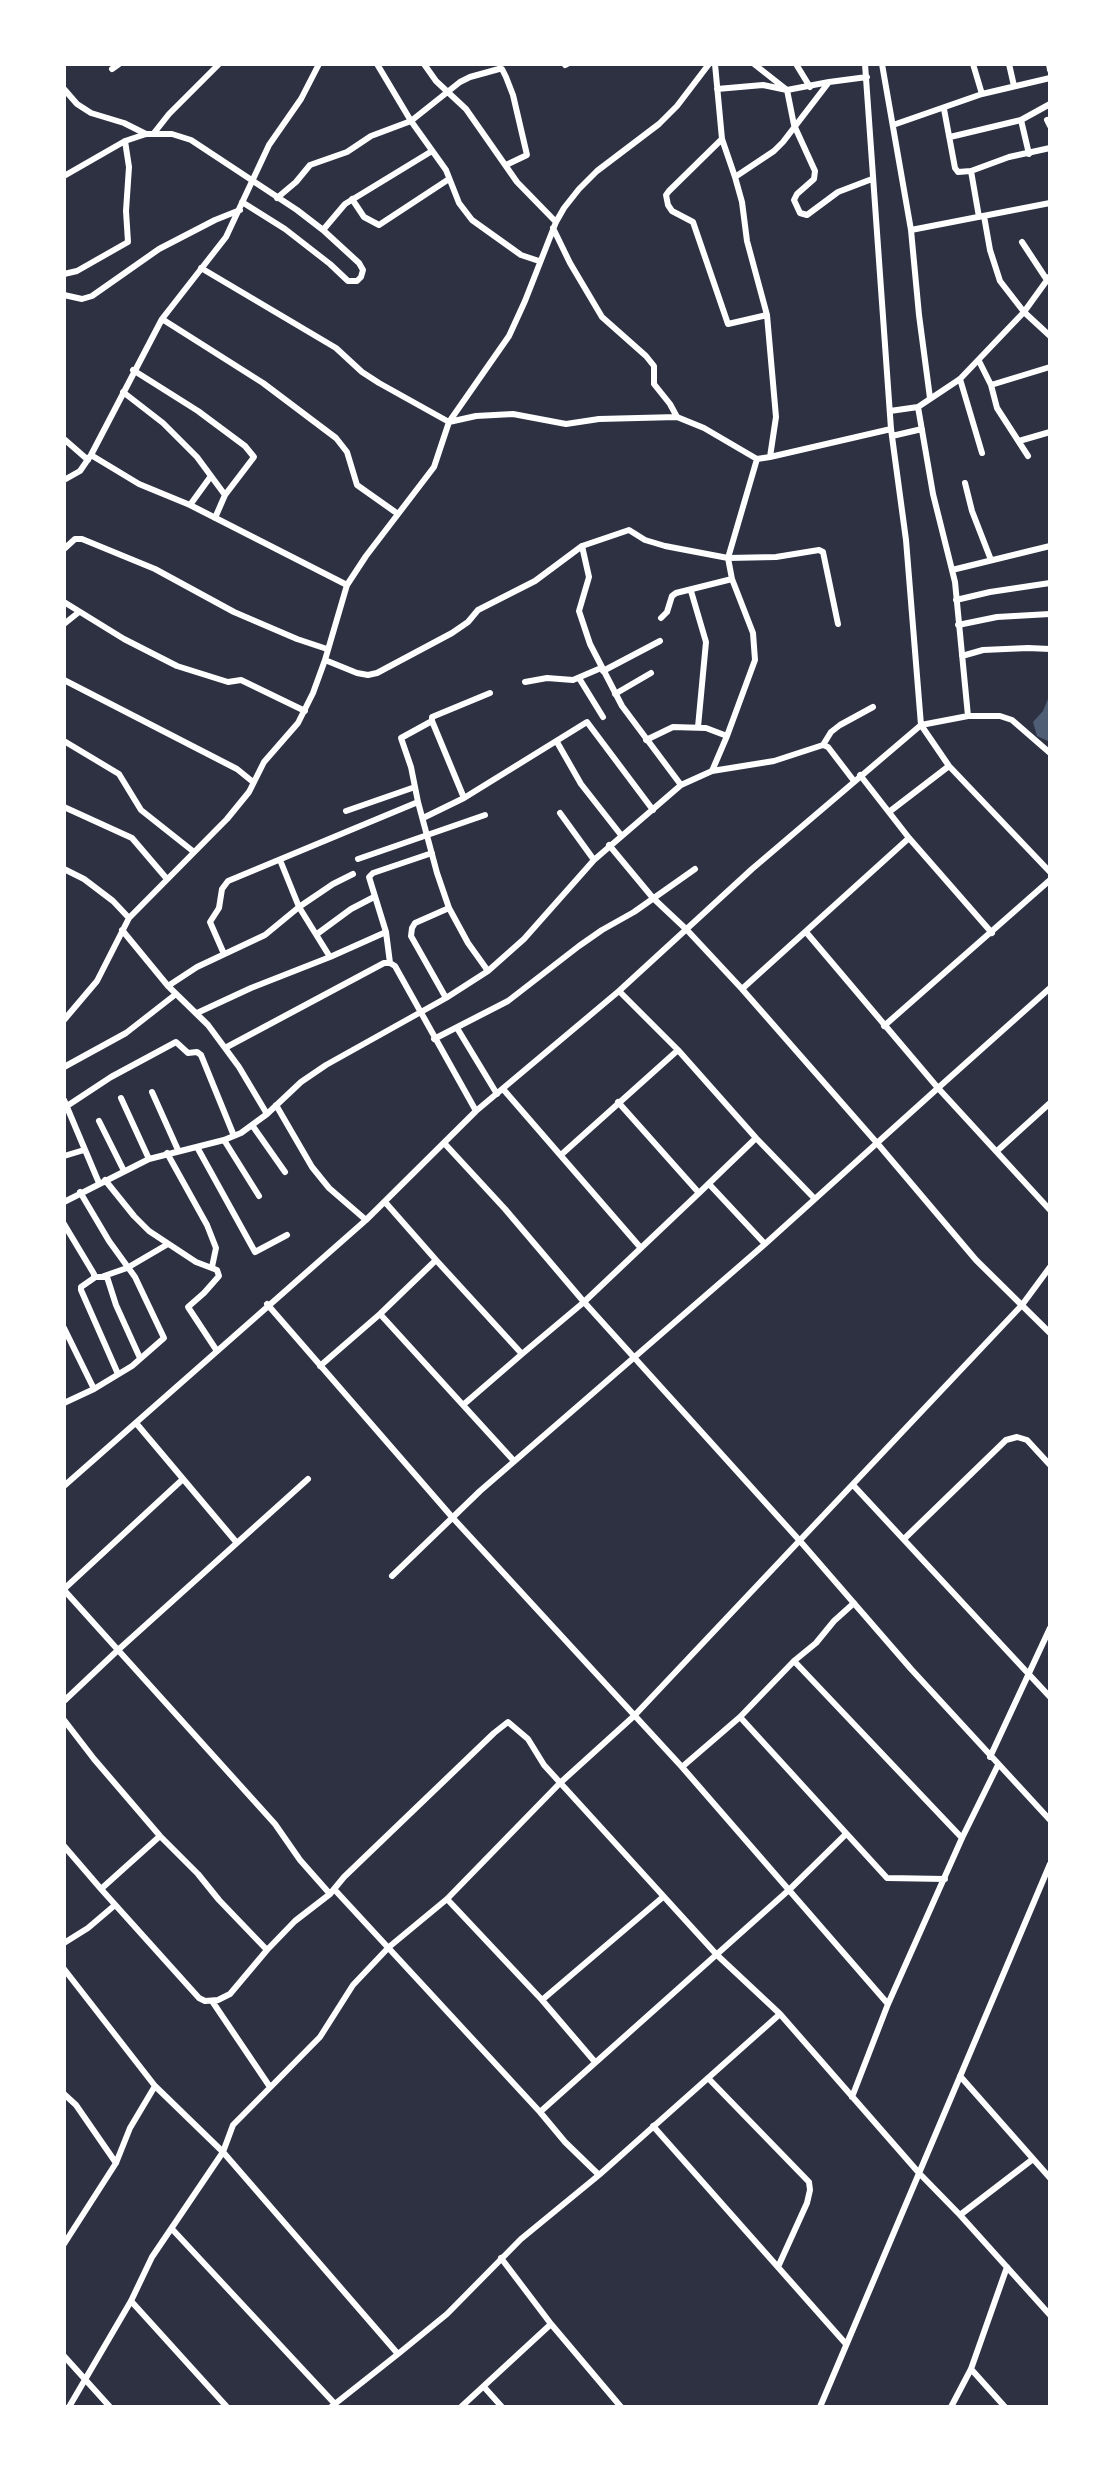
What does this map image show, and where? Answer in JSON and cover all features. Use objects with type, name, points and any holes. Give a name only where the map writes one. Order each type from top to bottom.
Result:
[{"type":"street","points":[[112,69],[119,64]]},
{"type":"street","points":[[64,176],[125,141],[150,133],[219,64]]},
{"type":"street","points":[[64,480],[80,471],[90,457],[162,319],[226,237],[269,145],[301,99],[319,64]]},
{"type":"street","points":[[377,64],[411,121],[446,170],[459,203],[472,220],[521,255],[539,261]]},
{"type":"street","points":[[424,64],[436,81],[466,109],[517,182],[555,225],[570,263],[602,317],[651,361],[657,389],[677,417]]},
{"type":"street","points":[[65,1016],[97,981],[129,918],[243,801],[264,762],[305,711],[325,660],[347,585],[434,467],[449,422],[509,336],[555,225],[579,189],[597,171],[659,124],[709,64]]},
{"type":"street","points":[[715,64],[722,139],[742,202],[747,241],[767,315],[776,406],[770,457]]},
{"type":"street","points":[[754,64],[787,90],[794,125],[815,174],[794,200],[802,216],[838,192],[872,179]]},
{"type":"street","points":[[796,64],[810,87]]},
{"type":"street","points":[[865,64],[890,411],[906,540],[921,725],[949,766],[1050,872]]},
{"type":"street","points":[[882,64],[911,230],[930,398]]},
{"type":"street","points":[[973,64],[982,94]]},
{"type":"street","points":[[1009,64],[1014,86]]},
{"type":"street","points":[[277,198],[310,165],[347,152],[371,136],[411,121],[447,91],[470,77],[502,69],[513,95],[527,155],[506,165]]},
{"type":"street","points":[[717,89],[763,85],[787,90],[867,77]]},
{"type":"street","points":[[893,125],[982,94],[1050,78]]},
{"type":"street","points":[[735,177],[774,151],[829,82]]},
{"type":"street","points":[[64,89],[77,104],[91,113],[150,133],[172,134],[200,144],[323,230],[359,263],[363,274],[357,281],[348,281],[285,229],[242,202]]},
{"type":"street","points":[[950,137],[1021,120],[1050,104]]},
{"type":"street","points":[[944,109],[956,171],[971,171],[1009,157],[1050,148]]},
{"type":"street","points":[[1021,120],[1029,154]]},
{"type":"street","points":[[722,139],[669,191],[666,195],[668,205],[672,211],[693,222],[728,324],[767,315]]},
{"type":"street","points":[[64,274],[77,271],[128,242],[126,211],[129,167],[125,141]]},
{"type":"street","points":[[323,230],[345,204],[432,151]]},
{"type":"street","points":[[971,171],[998,275],[1024,312],[1050,336]]},
{"type":"street","points":[[352,199],[364,217],[379,225],[449,179]]},
{"type":"street","points":[[911,230],[1050,203]]},
{"type":"street","points":[[64,295],[82,299],[92,296],[159,249],[240,210]]},
{"type":"street","points":[[890,411],[918,407],[960,379],[1024,312],[1048,278],[1022,242]]},
{"type":"street","points":[[201,268],[336,348],[379,383],[449,422],[476,416],[513,414],[566,424],[599,419],[677,417],[704,428],[757,459],[892,432],[922,429]]},
{"type":"street","points":[[162,319],[263,383],[336,438],[347,452],[357,485],[398,514]]},
{"type":"street","points":[[979,361],[991,385],[997,408],[1028,456]]},
{"type":"street","points":[[991,385],[1050,367]]},
{"type":"street","points":[[133,370],[198,411],[245,446],[254,457],[225,495],[215,518]]},
{"type":"street","points":[[960,379],[982,453]]},
{"type":"street","points":[[123,392],[163,423],[197,457],[225,495]]},
{"type":"street","points":[[918,407],[933,494],[952,570],[968,716]]},
{"type":"street","points":[[1019,441],[1050,432]]},
{"type":"street","points":[[64,439],[139,484],[190,505],[347,585]]},
{"type":"street","points":[[712,771],[755,660],[753,633],[732,579],[728,558],[757,459]]},
{"type":"street","points":[[190,505],[211,476]]},
{"type":"street","points":[[965,483],[991,560]]},
{"type":"street","points":[[325,660],[368,675],[390,667],[452,633],[478,610],[535,581],[582,546],[626,530],[665,546],[728,558],[776,557],[819,550],[823,552],[838,624]]},
{"type":"street","points":[[64,549],[75,539],[82,539],[155,569],[234,612],[327,649]]},
{"type":"street","points":[[582,546],[589,577],[579,611],[590,644],[615,694],[681,785]]},
{"type":"street","points":[[952,570],[1050,546]]},
{"type":"street","points":[[661,618],[667,612],[672,596],[732,579]]},
{"type":"street","points":[[956,600],[1050,583]]},
{"type":"street","points":[[691,591],[706,642],[698,727]]},
{"type":"street","points":[[64,602],[124,639],[177,666],[228,682],[241,680],[305,711]]},
{"type":"street","points":[[64,624],[79,612]]},
{"type":"street","points":[[958,625],[997,617],[1050,614]]},
{"type":"street","points":[[525,682],[579,678],[660,641]]},
{"type":"street","points":[[962,656],[983,650],[1050,649]]},
{"type":"street","points":[[615,694],[651,673]]},
{"type":"street","points":[[579,678],[603,717]]},
{"type":"street","points":[[64,680],[237,769],[253,782]]},
{"type":"street","points":[[488,971],[449,908],[401,738],[432,721],[436,714],[490,693]]},
{"type":"street","points":[[64,1202],[149,1159],[234,1136],[267,1114],[301,1082],[326,1065],[488,971],[524,939],[609,845],[681,785],[712,771],[774,761],[823,745],[840,725],[873,707]]},
{"type":"street","points":[[64,1486],[267,1304],[366,1220],[476,1111],[619,991],[752,869],[921,725],[989,714],[1006,717],[1050,753]]},
{"type":"street","points":[[432,721],[464,798]]},
{"type":"street","points":[[423,818],[464,798],[587,722],[653,810]]},
{"type":"street","points":[[646,740],[673,727],[698,727],[727,736]]},
{"type":"street","points":[[64,741],[119,774],[141,810],[194,852]]},
{"type":"street","points":[[557,742],[581,784],[621,835]]},
{"type":"street","points":[[823,745],[828,747],[854,781]]},
{"type":"street","points":[[889,812],[949,766]]},
{"type":"street","points":[[860,775],[909,838],[992,933]]},
{"type":"street","points":[[346,811],[415,787]]},
{"type":"street","points":[[224,954],[210,922],[219,908],[224,884],[418,802]]},
{"type":"street","points":[[64,807],[132,838],[167,879]]},
{"type":"street","points":[[560,813],[594,860]]},
{"type":"street","points":[[358,859],[485,815]]},
{"type":"street","points":[[742,989],[909,838]]},
{"type":"street","points":[[609,845],[653,898],[742,989],[976,1260],[1050,1333]]},
{"type":"street","points":[[390,963],[386,932],[370,874],[432,853]]},
{"type":"street","points":[[280,860],[299,907],[330,957]]},
{"type":"street","points":[[64,869],[84,879],[129,918]]},
{"type":"street","points":[[434,1039],[508,1001],[579,946],[695,869]]},
{"type":"street","points":[[168,986],[265,935],[299,907],[353,874]]},
{"type":"street","points":[[884,1026],[1050,880]]},
{"type":"street","points":[[317,934],[351,909],[374,897]]},
{"type":"street","points":[[446,998],[411,936],[415,923],[449,908]]},
{"type":"street","points":[[122,930],[225,1048],[267,1114]]},
{"type":"street","points":[[197,1013],[386,932]]},
{"type":"street","points":[[806,932],[938,1088],[1050,1210]]},
{"type":"street","points":[[225,1048],[384,963],[390,963],[395,966],[476,1111]]},
{"type":"street","points":[[392,1576],[514,1461],[765,1244],[1050,988]]},
{"type":"street","points":[[619,991],[678,1050],[814,1198]]},
{"type":"street","points":[[64,1067],[126,1033],[176,994]]},
{"type":"street","points":[[457,1028],[500,1091],[562,1154],[640,1247]]},
{"type":"street","points":[[217,1351],[188,1307],[219,1276],[217,1270],[196,1262],[149,1231],[102,1182],[84,1150],[65,1103],[176,1042],[188,1053],[199,1052],[201,1055],[234,1136]]},
{"type":"street","points":[[562,1154],[678,1050]]},
{"type":"street","points":[[152,1092],[178,1150]]},
{"type":"street","points":[[121,1098],[149,1159]]},
{"type":"street","points":[[618,1102],[699,1193]]},
{"type":"street","points":[[997,1151],[1050,1103]]},
{"type":"street","points":[[276,1105],[312,1167],[329,1188],[366,1220]]},
{"type":"street","points":[[99,1121],[124,1171]]},
{"type":"street","points":[[252,1125],[285,1172]]},
{"type":"street","points":[[463,1405],[584,1302],[756,1138]]},
{"type":"street","points":[[224,1140],[259,1196]]},
{"type":"street","points":[[445,1144],[990,1757],[1050,1820]]},
{"type":"street","points":[[197,1147],[255,1252],[287,1235]]},
{"type":"street","points":[[64,1156],[84,1150]]},
{"type":"street","points":[[167,1153],[207,1225],[216,1248],[212,1267]]},
{"type":"street","points":[[709,1184],[765,1244]]},
{"type":"street","points":[[65,1402],[118,1374],[164,1338],[135,1277],[80,1192]]},
{"type":"street","points":[[385,1202],[522,1354]]},
{"type":"street","points":[[64,1224],[95,1277]]},
{"type":"street","points":[[118,1374],[81,1287],[95,1277],[127,1268],[168,1244]]},
{"type":"street","points":[[320,1366],[436,1260]]},
{"type":"street","points":[[69,2407],[131,2301],[152,2257],[223,2152],[233,2125],[320,2037],[353,1985],[389,1947],[447,1899],[560,1783],[634,1716],[1022,1305],[1050,1267]]},
{"type":"street","points":[[104,1276],[140,1358]]},
{"type":"street","points":[[267,1304],[452,1517],[682,1767],[888,2004]]},
{"type":"street","points":[[380,1314],[514,1461]]},
{"type":"street","points":[[64,1328],[94,1389]]},
{"type":"street","points":[[136,1423],[237,1543]]},
{"type":"street","points":[[904,1539],[1006,1440],[1017,1437],[1027,1440],[1050,1465]]},
{"type":"street","points":[[183,1479],[64,1589],[275,1824],[300,1860],[389,1947],[565,2142],[599,2175]]},
{"type":"street","points":[[64,1701],[308,1479]]},
{"type":"street","points":[[854,1486],[1050,1697]]},
{"type":"street","points":[[682,1767],[740,1717],[854,1603]]},
{"type":"street","points":[[990,1757],[1050,1628]]},
{"type":"street","points":[[794,1661],[962,1838]]},
{"type":"street","points":[[740,1717],[887,1878],[945,1879]]},
{"type":"street","points":[[64,1720],[160,1836],[267,1950]]},
{"type":"street","points":[[64,1846],[199,1998],[212,2001],[230,1994],[303,1914],[332,1892],[508,1722],[528,1739],[544,1765],[717,1955],[780,2014],[919,2173],[1050,2315]]},
{"type":"street","points":[[852,2097],[888,2004],[998,1765]]},
{"type":"street","points":[[540,2112],[790,1889],[846,1834]]},
{"type":"street","points":[[101,1889],[160,1836]]},
{"type":"street","points":[[820,2407],[1050,1864]]},
{"type":"street","points":[[542,2000],[663,1897]]},
{"type":"street","points":[[447,1899],[542,2000],[595,2062]]},
{"type":"street","points":[[64,1943],[115,1905]]},
{"type":"street","points":[[64,1969],[155,2086],[223,2152],[398,2354]]},
{"type":"street","points":[[212,2001],[270,2087]]},
{"type":"street","points":[[172,2229],[333,2405],[447,2314],[501,2258],[780,2014]]},
{"type":"street","points":[[960,2076],[1050,2178]]},
{"type":"street","points":[[708,2078],[809,2182],[807,2203],[778,2267]]},
{"type":"street","points":[[64,2244],[116,2163],[130,2128],[155,2086]]},
{"type":"street","points":[[64,2094],[76,2105],[116,2163]]},
{"type":"street","points":[[653,2126],[846,2344]]},
{"type":"street","points":[[960,2215],[1033,2159]]},
{"type":"street","points":[[64,2223],[72,2231]]},
{"type":"street","points":[[501,2258],[551,2324],[621,2407]]},
{"type":"street","points":[[951,2407],[971,2369],[1007,2267]]},
{"type":"street","points":[[131,2301],[227,2407]]},
{"type":"street","points":[[461,2407],[551,2324]]},
{"type":"street","points":[[64,2356],[110,2407]]},
{"type":"street","points":[[971,2369],[1005,2407]]},
{"type":"street","points":[[484,2387],[502,2407]]},
{"type":"water","points":[[1050,694],[1050,742],[1037,736],[1033,722],[1043,711]]}]
